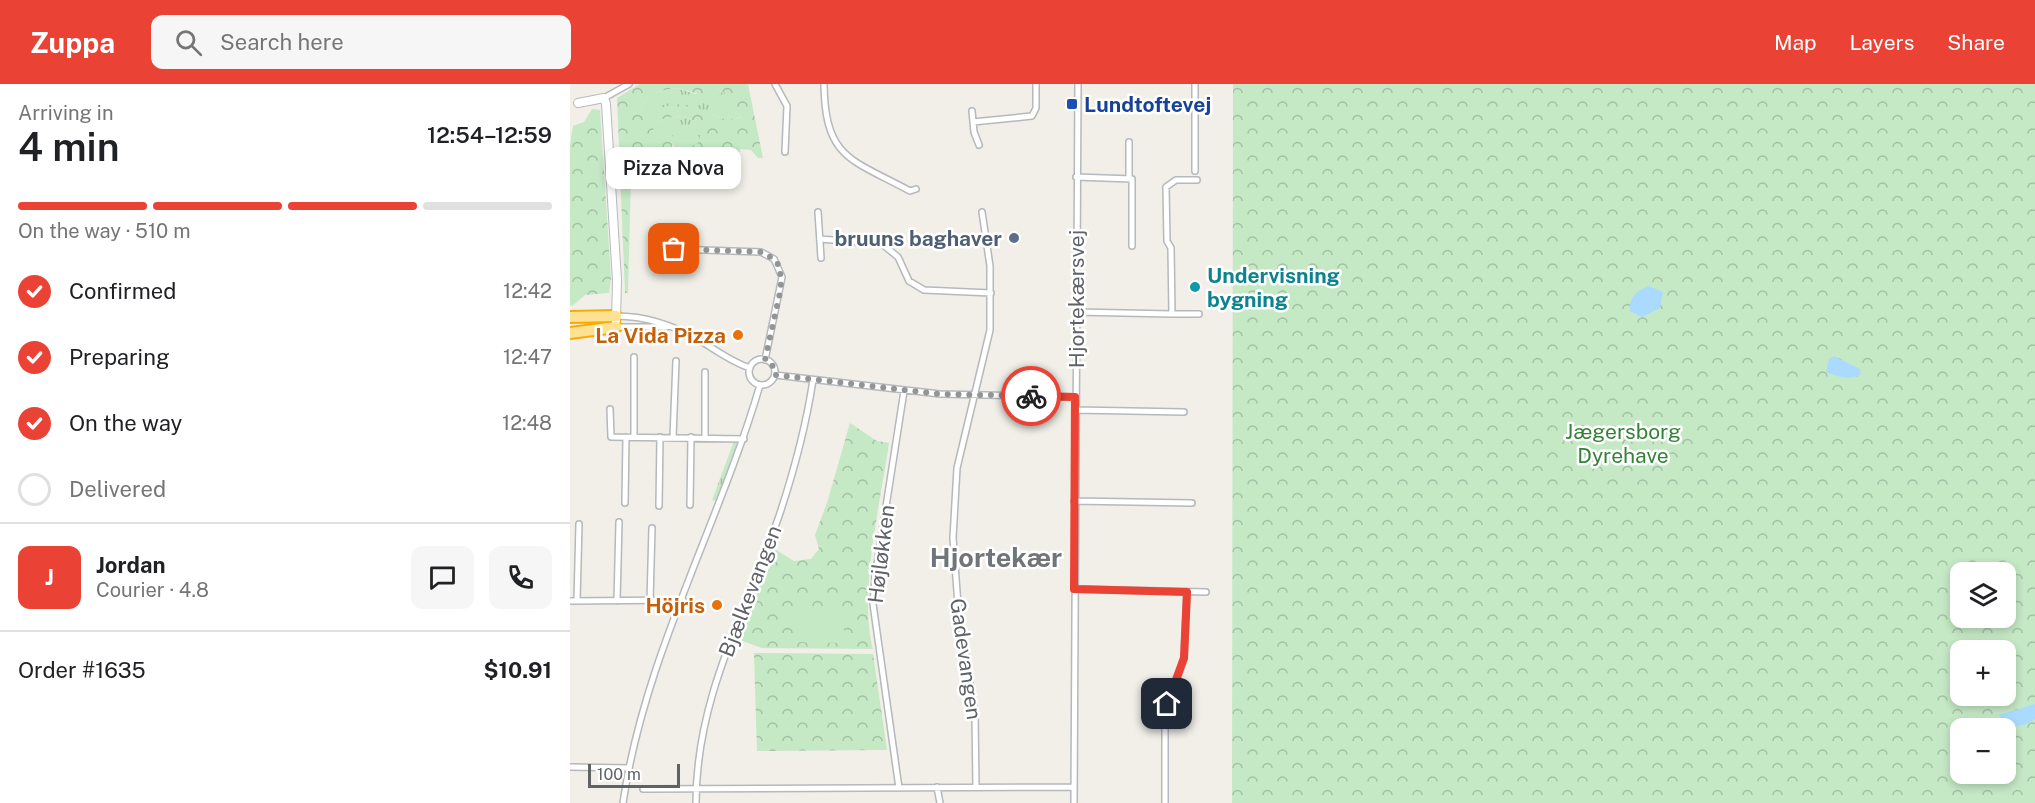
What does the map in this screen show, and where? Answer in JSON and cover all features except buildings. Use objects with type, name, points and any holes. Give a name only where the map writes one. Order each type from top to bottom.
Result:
[{"type":"highway","points":[[570,317],[616,321]]},
{"type":"highway","points":[[570,333],[616,321]]},
{"type":"street","points":[[578,103],[604,98],[629,84]]},
{"type":"street","points":[[775,84],[787,106],[785,152]]},
{"type":"street","points":[[824,84],[826,116],[836,146],[846,156],[910,191],[916,189]]},
{"type":"street","points":[[973,122],[1032,116],[1036,108],[1036,84]]},
{"type":"street","name":"Hjortekærsvej","points":[[1074,803],[1078,84]]},
{"type":"street","points":[[1195,84],[1195,171]]},
{"type":"street","points":[[604,98],[617,280],[616,321]]},
{"type":"street","points":[[972,111],[979,145]]},
{"type":"street","points":[[1129,142],[1129,177],[1132,178],[1132,246]]},
{"type":"street","points":[[1076,177],[1129,177]]},
{"type":"street","points":[[1172,314],[1171,248],[1167,241],[1166,187],[1176,180],[1197,180]]},
{"type":"street","points":[[818,212],[821,258]]},
{"type":"street","name":"Gadevangen","points":[[976,787],[973,699],[958,605],[953,538],[957,468],[988,344],[991,293],[982,212]]},
{"type":"street","points":[[820,239],[882,244],[898,257],[909,281],[924,290],[991,293]]},
{"type":"street","points":[[674,249],[761,252],[774,259],[780,267],[781,288],[765,360]]},
{"type":"street","points":[[1076,312],[1199,314]]},
{"type":"street","points":[[616,321],[644,318],[699,340],[731,361],[750,368]]},
{"type":"street","points":[[616,321],[671,328]]},
{"type":"street","points":[[634,357],[634,437]]},
{"type":"street","points":[[673,437],[676,360]]},
{"type":"street","points":[[750,368],[757,361],[765,360],[773,366],[775,375],[771,382],[760,385]]},
{"type":"street","points":[[750,368],[752,379],[760,385]]},
{"type":"street","points":[[705,372],[705,437]]},
{"type":"street","points":[[775,375],[904,391],[1075,397]]},
{"type":"street","name":"Bjælkevangen","points":[[696,803],[698,748],[708,704],[790,483],[801,442],[813,380]]},
{"type":"street","points":[[623,803],[629,768],[651,684],[744,439],[760,385]]},
{"type":"street","name":"Højløkken","points":[[899,788],[873,603],[904,391]]},
{"type":"street","points":[[610,409],[611,437],[744,439]]},
{"type":"street","points":[[1075,410],[1184,412]]},
{"type":"street","points":[[625,503],[626,437]]},
{"type":"street","points":[[659,506],[660,437]]},
{"type":"street","points":[[690,505],[691,437]]},
{"type":"street","points":[[1074,501],[1192,503]]},
{"type":"street","points":[[617,601],[619,522]]},
{"type":"street","points":[[579,524],[573,601],[683,600]]},
{"type":"street","points":[[650,601],[652,528]]},
{"type":"street","points":[[1074,589],[1206,592]]},
{"type":"street","points":[[1165,803],[1165,716],[1184,658],[1187,592]]},
{"type":"street","points":[[570,767],[629,768]]},
{"type":"street","points":[[643,789],[1074,786]]},
{"type":"street","points":[[937,788],[939,803]]},
{"type":"green space","points":[[640,84],[748,84],[763,158],[758,158],[751,150],[740,149],[739,158],[700,158],[699,164],[650,163],[631,174],[628,293],[625,293],[617,98]],"holes":[[[678,88],[712,98],[725,91],[723,101],[741,117],[722,118],[682,104],[643,112],[641,108],[652,95]],[[682,116],[695,121],[701,129],[699,142],[687,149],[671,150],[674,140],[671,134],[660,132],[654,136],[653,124],[665,118]]]},
{"type":"green space","name":"Jægersborg Dyrehave","points":[[1233,84],[2035,84],[2035,803],[1232,803]]},
{"type":"green space","points":[[678,88],[695,94],[726,91],[731,108],[741,117],[729,121],[686,105],[643,113],[641,108],[652,95]]},
{"type":"green space","points":[[592,109],[600,110],[611,279],[609,293],[585,295],[572,306],[570,305],[570,145],[573,126],[584,122]]},
{"type":"green space","points":[[682,116],[695,121],[702,129],[699,143],[687,149],[670,150],[674,146],[671,134],[654,136],[653,124],[665,118]]},
{"type":"green space","points":[[850,423],[877,441],[889,443],[869,575],[869,627],[873,649],[762,648],[740,640],[773,548],[794,561],[811,559],[819,549],[815,535],[827,503]]},
{"type":"green space","points":[[734,441],[737,444],[716,501],[712,500]]},
{"type":"green space","points":[[795,610],[844,610],[844,643],[795,642]]},
{"type":"green space","points":[[754,653],[873,654],[887,750],[757,751]]},
{"type":"water","points":[[1649,286],[1663,292],[1660,308],[1642,317],[1630,311],[1631,302],[1637,292]]},
{"type":"water","points":[[1834,356],[1860,369],[1861,374],[1848,378],[1826,372],[1829,359]]},
{"type":"water","points":[[2035,704],[2035,719],[2026,724],[2016,726],[2016,718],[2001,718],[1999,715]]},
{"type":"way so far","points":[[674,249],[761,252],[774,259],[780,267],[782,277],[765,360],[773,366],[775,375],[940,394],[1031,396]]},
{"type":"place","name":"Lundtoftevej","points":[[1072,104]]},
{"type":"place","name":"bruuns baghaver","points":[[1014,238]]},
{"type":"place","name":"Pizza Nova","points":[[674,249]]},
{"type":"place","name":"Undervisning bygning","points":[[1195,287]]},
{"type":"place","name":"La Vida Pizza","points":[[738,335]]},
{"type":"place","name":"Höjris","points":[[717,605]]},
{"type":"district","name":"Hjortekær","points":[[996,557]]},
{"type":"route","points":[[1031,396],[1075,397],[1074,589],[1187,592],[1184,658],[1167,704]]}]
